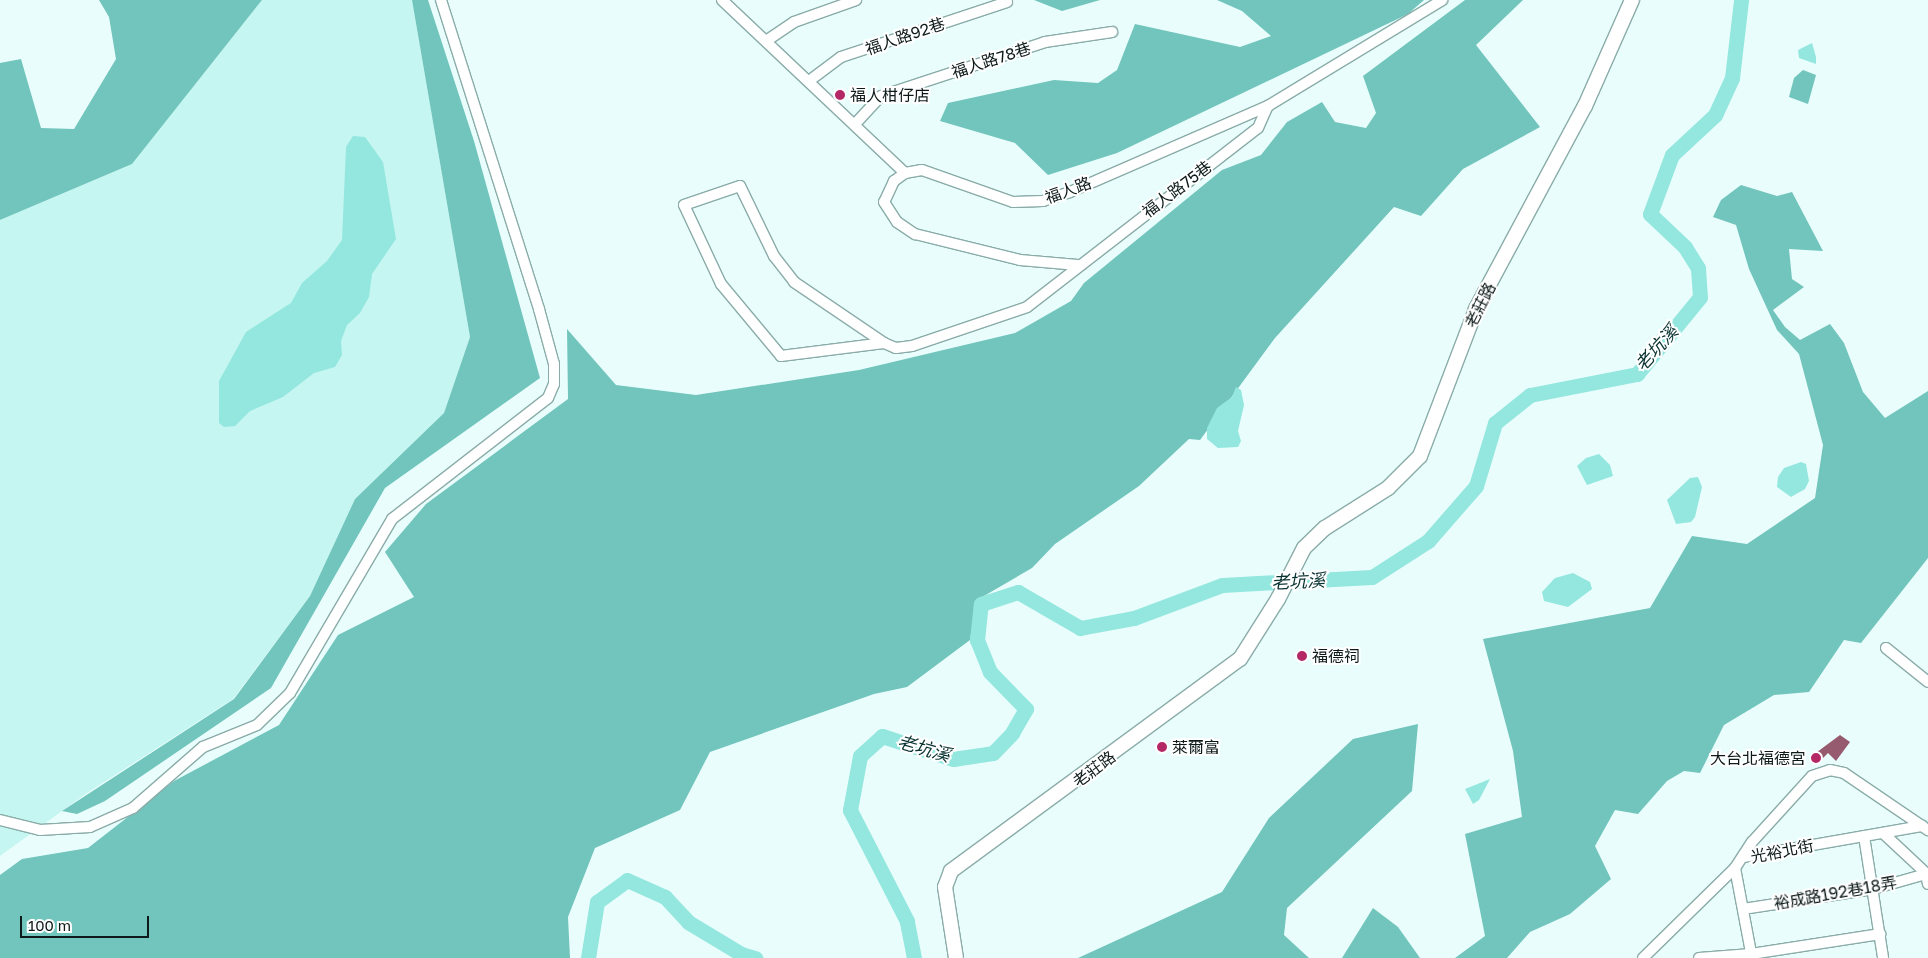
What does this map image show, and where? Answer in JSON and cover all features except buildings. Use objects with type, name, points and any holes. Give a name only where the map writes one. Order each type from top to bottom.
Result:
[{"type":"street","points":[[0,820],[40,830],[90,827],[133,808],[203,747],[257,726],[290,693],[392,519],[548,398],[554,384],[554,364],[539,309],[441,0]]},
{"type":"street","points":[[766,41],[794,22],[856,0]]},
{"type":"street","name":"福人路","points":[[906,173],[922,170],[1013,202],[1043,201],[1268,106],[1442,0]]},
{"type":"street","name":"老莊路","points":[[956,958],[945,886],[951,871],[1232,666],[1282,589],[1304,548],[1325,528],[1388,488],[1420,456],[1476,309],[1585,106],[1632,0]]},
{"type":"street","points":[[726,1],[906,173],[894,181],[884,202],[897,222],[915,234],[1020,260],[1078,265]]},
{"type":"street","name":"福人路92巷","points":[[809,81],[841,57],[1007,2]]},
{"type":"street","name":"福人路78巷","points":[[855,124],[881,96],[1045,42],[1112,32]]},
{"type":"street","name":"福人路75巷","points":[[884,343],[896,348],[945,338],[1028,307],[1078,265],[1258,128],[1268,106]]},
{"type":"street","points":[[740,186],[774,256],[794,282],[884,343],[781,356],[721,284],[684,205],[740,186]]},
{"type":"street","points":[[1886,648],[1928,682]]},
{"type":"street","points":[[1744,857],[1752,842],[1792,796],[1812,776],[1830,770],[1844,773],[1925,828]]},
{"type":"street","name":"光裕北街","points":[[1643,958],[1744,857],[1864,836],[1925,828]]},
{"type":"street","points":[[1883,833],[1927,878]]},
{"type":"street","points":[[1864,836],[1883,958]]},
{"type":"street","points":[[1734,868],[1751,956]]},
{"type":"street","name":"裕成路192巷18弄","points":[[1742,909],[1873,889],[1927,878]]},
{"type":"street","points":[[1699,958],[1751,956],[1880,934]]},
{"type":"shaded area","points":[[99,0],[262,0],[132,164],[0,220],[0,63],[21,59],[41,128],[74,129],[116,59],[109,17]]},
{"type":"shaded area","points":[[262,0],[412,0],[470,337],[444,413],[355,499],[310,596],[233,699],[84,795],[0,856],[0,220],[132,164]]},
{"type":"shaded area","points":[[412,0],[428,0],[474,141],[540,378],[385,488],[271,688],[105,801],[77,814],[62,811],[234,699],[310,596],[355,499],[444,413],[470,337]]},
{"type":"shaded area","points":[[1034,0],[1100,0],[1062,11]]},
{"type":"shaded area","points":[[1217,0],[1424,0],[1408,14],[1117,153],[1048,175],[1015,143],[940,121],[948,103],[1054,80],[1098,83],[1117,70],[1135,24],[1240,47],[1271,36],[1242,11]]},
{"type":"shaded area","points":[[1465,0],[1523,0],[1476,45],[1540,127],[1463,169],[1421,216],[1394,207],[1275,338],[1200,440],[1189,439],[1139,486],[1055,544],[1032,568],[977,600],[970,640],[907,687],[874,694],[710,752],[680,810],[595,848],[568,917],[570,958],[0,958],[0,875],[22,859],[88,848],[174,781],[279,725],[338,635],[414,597],[385,552],[426,504],[568,399],[567,329],[616,385],[696,395],[859,370],[1015,333],[1071,301],[1084,283],[1222,170],[1261,155],[1287,122],[1322,102],[1335,122],[1366,128],[1376,113],[1363,76]]},
{"type":"shaded area","points":[[1812,43],[1816,64],[1799,58],[1798,50]]},
{"type":"shaded area","points":[[1803,70],[1816,75],[1808,104],[1789,97],[1794,78]]},
{"type":"shaded area","points":[[353,136],[365,137],[383,162],[396,239],[372,274],[369,297],[360,313],[347,325],[341,341],[342,355],[335,367],[314,373],[283,397],[250,411],[235,426],[224,427],[219,423],[219,381],[246,332],[291,303],[302,283],[327,261],[342,240],[346,147]]},
{"type":"shaded area","points":[[1741,185],[1777,196],[1792,192],[1823,251],[1789,249],[1792,279],[1804,287],[1773,310],[1785,327],[1800,340],[1830,324],[1844,343],[1863,392],[1885,418],[1928,391],[1928,558],[1861,643],[1844,640],[1809,692],[1774,695],[1724,725],[1700,773],[1684,771],[1667,781],[1638,814],[1615,810],[1595,846],[1611,879],[1570,914],[1530,932],[1507,958],[1455,958],[1485,936],[1465,834],[1522,817],[1513,751],[1483,639],[1650,608],[1692,536],[1747,544],[1815,498],[1823,445],[1799,354],[1777,330],[1749,269],[1736,225],[1713,217],[1721,200]]},
{"type":"shaded area","points":[[1236,387],[1241,390],[1244,405],[1238,431],[1241,441],[1238,447],[1218,448],[1207,439],[1207,428],[1217,408],[1232,397]]},
{"type":"shaded area","points":[[1599,454],[1610,465],[1613,476],[1587,485],[1577,466],[1586,458]]},
{"type":"shaded area","points":[[1801,462],[1806,464],[1809,481],[1805,489],[1791,497],[1777,487],[1778,477],[1784,468]]},
{"type":"shaded area","points":[[1698,477],[1702,487],[1695,517],[1691,522],[1676,524],[1667,500],[1690,478]]},
{"type":"shaded area","points":[[1573,573],[1590,582],[1592,589],[1568,607],[1544,601],[1542,592],[1555,578]]},
{"type":"shaded area","points":[[1418,724],[1412,791],[1287,908],[1284,935],[1309,958],[1078,958],[1222,892],[1269,818],[1353,739]]},
{"type":"shaded area","points":[[1490,779],[1479,800],[1473,804],[1465,789]]},
{"type":"shaded area","points":[[1373,908],[1398,927],[1420,958],[1342,958]]},
{"type":"waterway","name":"老坑溪","points":[[914,958],[907,921],[850,810],[860,756],[882,736],[953,759],[993,753],[1012,733],[1026,709],[990,672],[977,640],[981,604],[1018,592],[1080,628],[1134,618],[1222,585],[1372,577],[1428,541],[1476,486],[1495,423],[1530,395],[1637,374],[1700,297],[1698,268],[1685,247],[1650,214],[1672,155],[1715,115],[1732,78],[1741,0]]},
{"type":"waterway","name":"老坑溪","points":[[588,958],[597,902],[627,880],[665,897],[688,922],[741,954],[755,958]]},
{"type":"place","name":"福人柑仔店","points":[[840,95]]},
{"type":"place","name":"福德祠","points":[[1302,656]]},
{"type":"place","name":"萊爾富","points":[[1162,747]]},
{"type":"place","name":"大台北福德宮","points":[[1816,758]]}]
